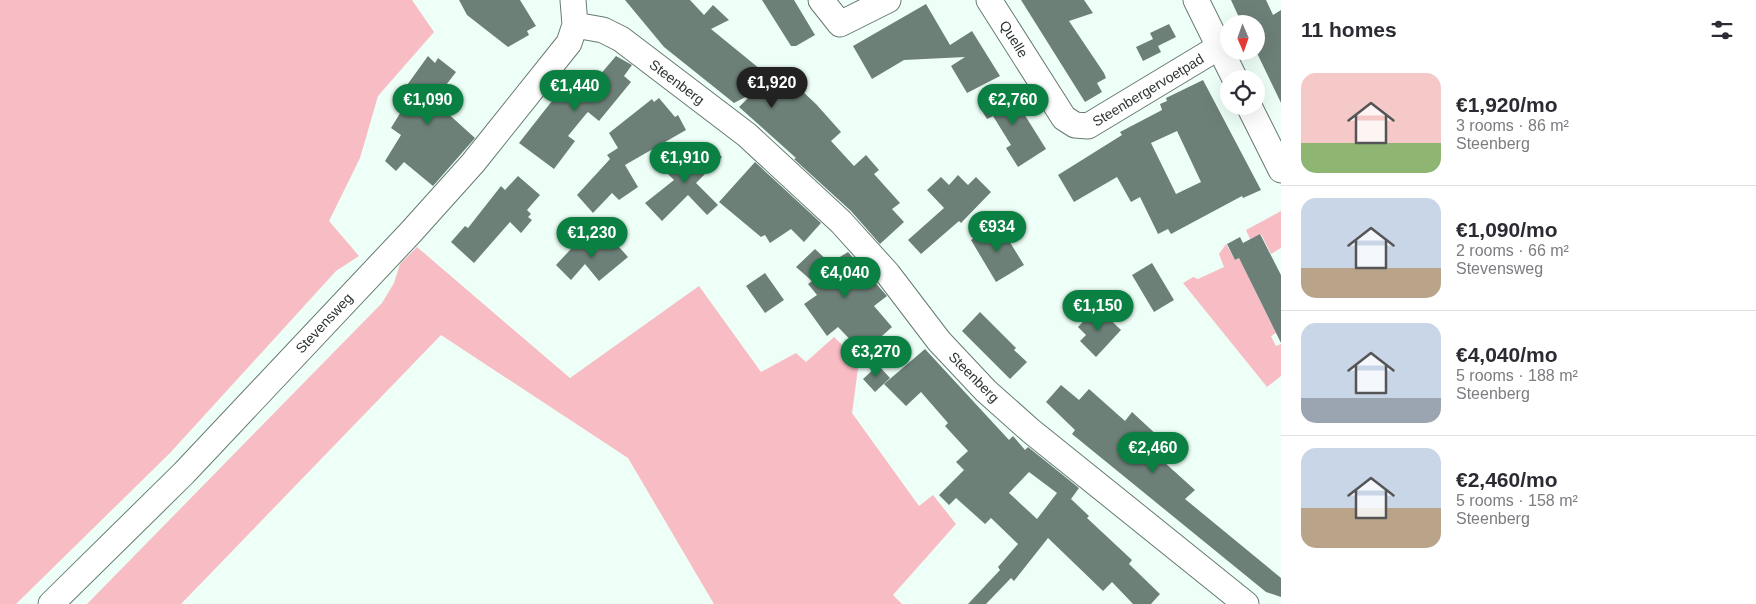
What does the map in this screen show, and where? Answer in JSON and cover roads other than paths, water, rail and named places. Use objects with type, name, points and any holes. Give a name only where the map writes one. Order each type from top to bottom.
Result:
[{"type":"street","points":[[573,0],[575,25]]},
{"type":"street","points":[[821,0],[840,24],[888,0]]},
{"type":"street","name":"Quelle","points":[[989,0],[1064,118],[1076,125]]},
{"type":"street","points":[[1196,0],[1230,70]]},
{"type":"street","name":"Stevensweg","points":[[51,604],[184,473],[454,185],[569,43],[575,25]]},
{"type":"street","name":"Steenberg","points":[[575,25],[603,30],[621,39],[767,152],[856,237],[888,274],[939,341],[986,391],[1031,432],[1246,604]]},
{"type":"street","name":"Steenbergervoetpad","points":[[1076,125],[1088,126],[1219,47]]},
{"type":"street","points":[[1254,115],[1281,170]]}]
